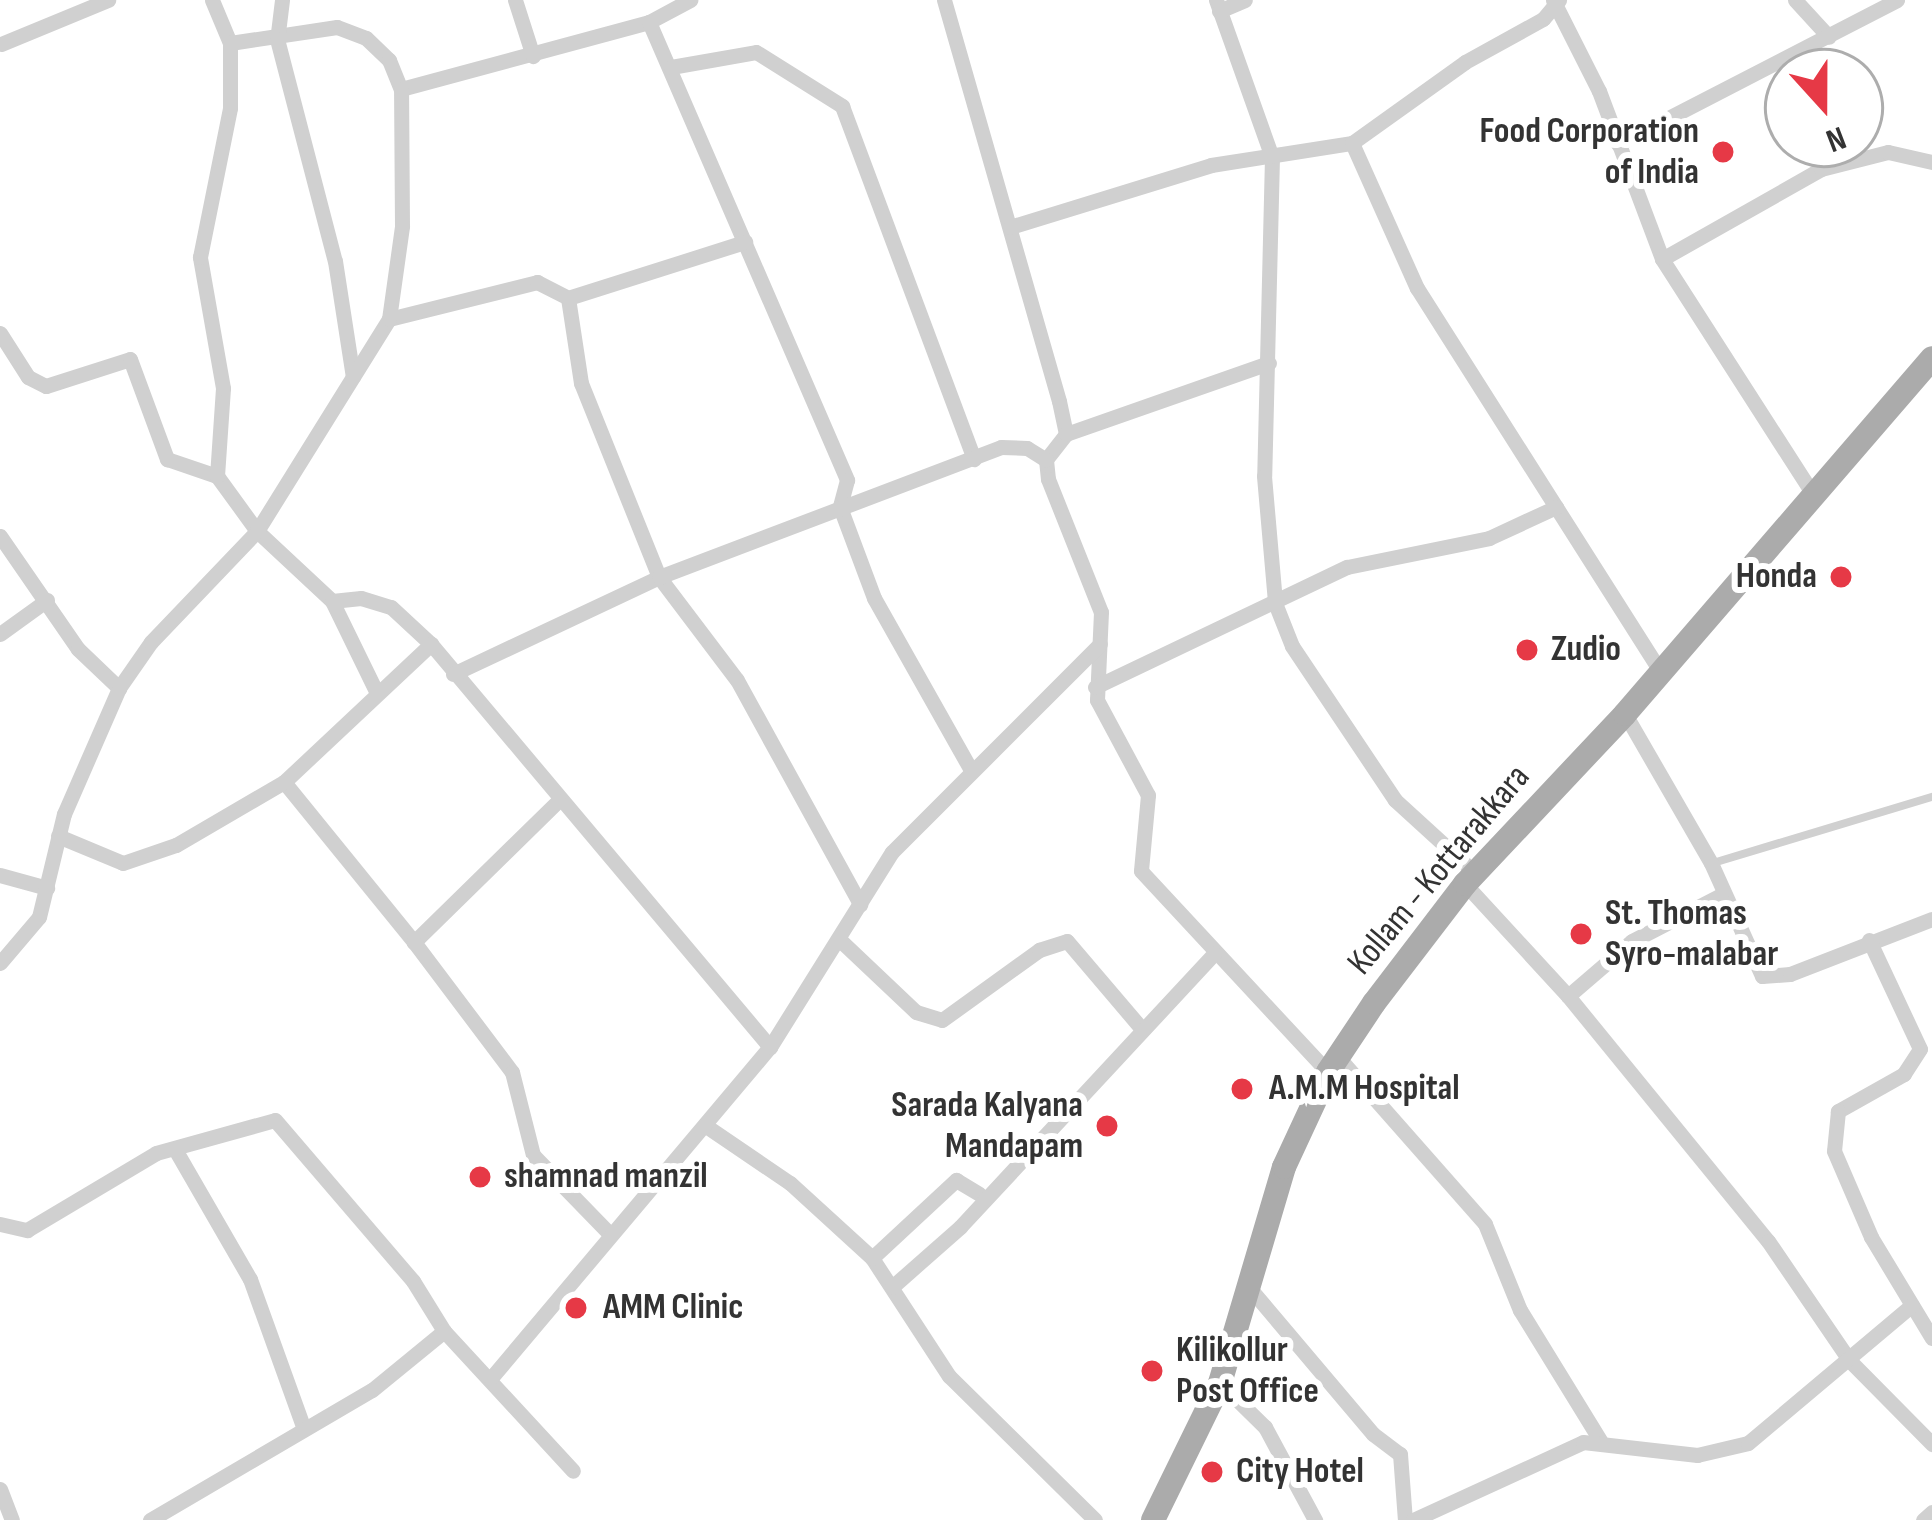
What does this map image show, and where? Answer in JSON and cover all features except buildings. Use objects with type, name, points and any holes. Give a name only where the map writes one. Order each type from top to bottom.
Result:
[{"type":"main road","name":"Kollam - Kottarakkara","points":[[1153,1520],[1220,1382],[1284,1167],[1333,1065],[1470,879],[1625,714],[1932,358]]},
{"type":"street","points":[[1,44],[108,0]]},
{"type":"street","points":[[212,0],[230,43],[230,108],[200,257],[223,388],[217,476]]},
{"type":"street","points":[[282,0],[277,39],[335,261],[353,377]]},
{"type":"street","points":[[515,0],[533,56]]},
{"type":"street","points":[[401,89],[649,22],[689,0]]},
{"type":"street","points":[[944,0],[1066,434]]},
{"type":"street","points":[[1245,0],[1217,5],[1272,158],[1264,476],[1275,603],[1292,646],[1395,800],[1470,879],[1768,1241],[1850,1361],[1932,1444]]},
{"type":"street","points":[[1795,0],[1828,37]]},
{"type":"street","points":[[1618,144],[1897,0]]},
{"type":"street","points":[[1010,227],[1211,165],[1352,143],[1465,62],[1543,19],[1555,1]]},
{"type":"street","points":[[1555,1],[1662,259],[1814,496]]},
{"type":"street","points":[[649,22],[847,480],[840,507],[874,598],[971,770]]},
{"type":"street","points":[[0,963],[31,933],[58,836],[118,688],[151,642],[257,531],[389,319],[402,226],[401,89],[388,60],[366,38],[337,27],[230,43]]},
{"type":"street","points":[[671,67],[756,52],[842,106],[974,459]]},
{"type":"street","points":[[1352,143],[1417,288],[1660,671]]},
{"type":"street","points":[[1662,259],[1821,169],[1888,152],[1932,162]]},
{"type":"street","points":[[389,319],[537,282],[568,298],[745,242]]},
{"type":"street","points":[[568,298],[581,383],[659,577],[737,680],[860,904]]},
{"type":"street","points":[[0,333],[7,363],[46,386],[130,359],[167,459],[217,476],[257,531],[332,601],[375,689]]},
{"type":"street","points":[[1046,460],[1066,434],[1269,362]]},
{"type":"street","points":[[454,674],[659,577],[840,507],[1016,446],[1046,460],[1101,612],[1102,642],[1094,688],[1148,795],[1141,871],[1214,954],[1333,1065],[1485,1224],[1520,1310],[1600,1440]]},
{"type":"street","points":[[1094,688],[1374,558],[1490,538],[1556,507]]},
{"type":"street","points":[[0,536],[78,649],[118,688]]},
{"type":"street","points":[[332,601],[361,598],[392,607],[431,644],[558,801],[770,1046]]},
{"type":"street","points":[[0,634],[46,600]]},
{"type":"street","points":[[491,1378],[608,1232],[706,1126],[770,1046],[842,942],[892,852],[1102,642]]},
{"type":"street","points":[[58,836],[113,860],[139,859],[284,782],[375,689],[431,644]]},
{"type":"street","points":[[1625,714],[1711,863],[1721,895],[1762,976],[1775,976],[1932,919]]},
{"type":"street","points":[[284,782],[512,1072],[533,1155],[608,1232]]},
{"type":"street","points":[[414,942],[558,801]]},
{"type":"street","points":[[0,874],[47,888]]},
{"type":"street","points":[[1568,996],[1632,941],[1721,895]]},
{"type":"street","points":[[1869,940],[1920,1049],[1904,1074],[1838,1111],[1834,1151],[1870,1237],[1932,1338]]},
{"type":"street","points":[[842,942],[916,1012],[942,1020],[1039,950],[1067,941],[1141,1028]]},
{"type":"street","points":[[892,1287],[960,1227],[1214,954]]},
{"type":"street","points":[[0,1223],[27,1230],[52,1220],[112,1177],[230,1128],[283,1123],[413,1281],[444,1330],[573,1471]]},
{"type":"street","points":[[706,1126],[790,1183],[872,1258],[949,1376],[1095,1520]]},
{"type":"street","points":[[176,1151],[250,1279],[304,1430]]},
{"type":"street","points":[[872,1258],[947,1185],[956,1180],[979,1194]]},
{"type":"street","points":[[1247,1285],[1373,1434],[1400,1454],[1409,1520],[1530,1461],[1600,1440],[1723,1452],[1768,1429],[1912,1305]]},
{"type":"street","points":[[150,1520],[372,1390],[444,1330]]},
{"type":"street","points":[[1220,1382],[1265,1426],[1315,1520]]},
{"type":"street","points":[[0,1489],[12,1520]]},
{"type":"street","points":[[1923,1520],[1932,1512]]},
{"type":"lane","points":[[1711,863],[1932,796]]},
{"type":"place","name":"Food Corporation of India","points":[[1723,152]]},
{"type":"place","name":"Honda","points":[[1841,577]]},
{"type":"place","name":"Zudio","points":[[1527,650]]},
{"type":"place","name":"St. Thomas Syro-malabar","points":[[1581,934]]},
{"type":"place","name":"A.M.M Hospital","points":[[1242,1089]]},
{"type":"place","name":"Sarada Kalyana Mandapam","points":[[1107,1126]]},
{"type":"place","name":"shamnad manzil","points":[[480,1177]]},
{"type":"place","name":"AMM Clinic","points":[[576,1308]]},
{"type":"place","name":"Kilikollur Post Office","points":[[1152,1371]]},
{"type":"place","name":"City Hotel","points":[[1212,1472]]}]
